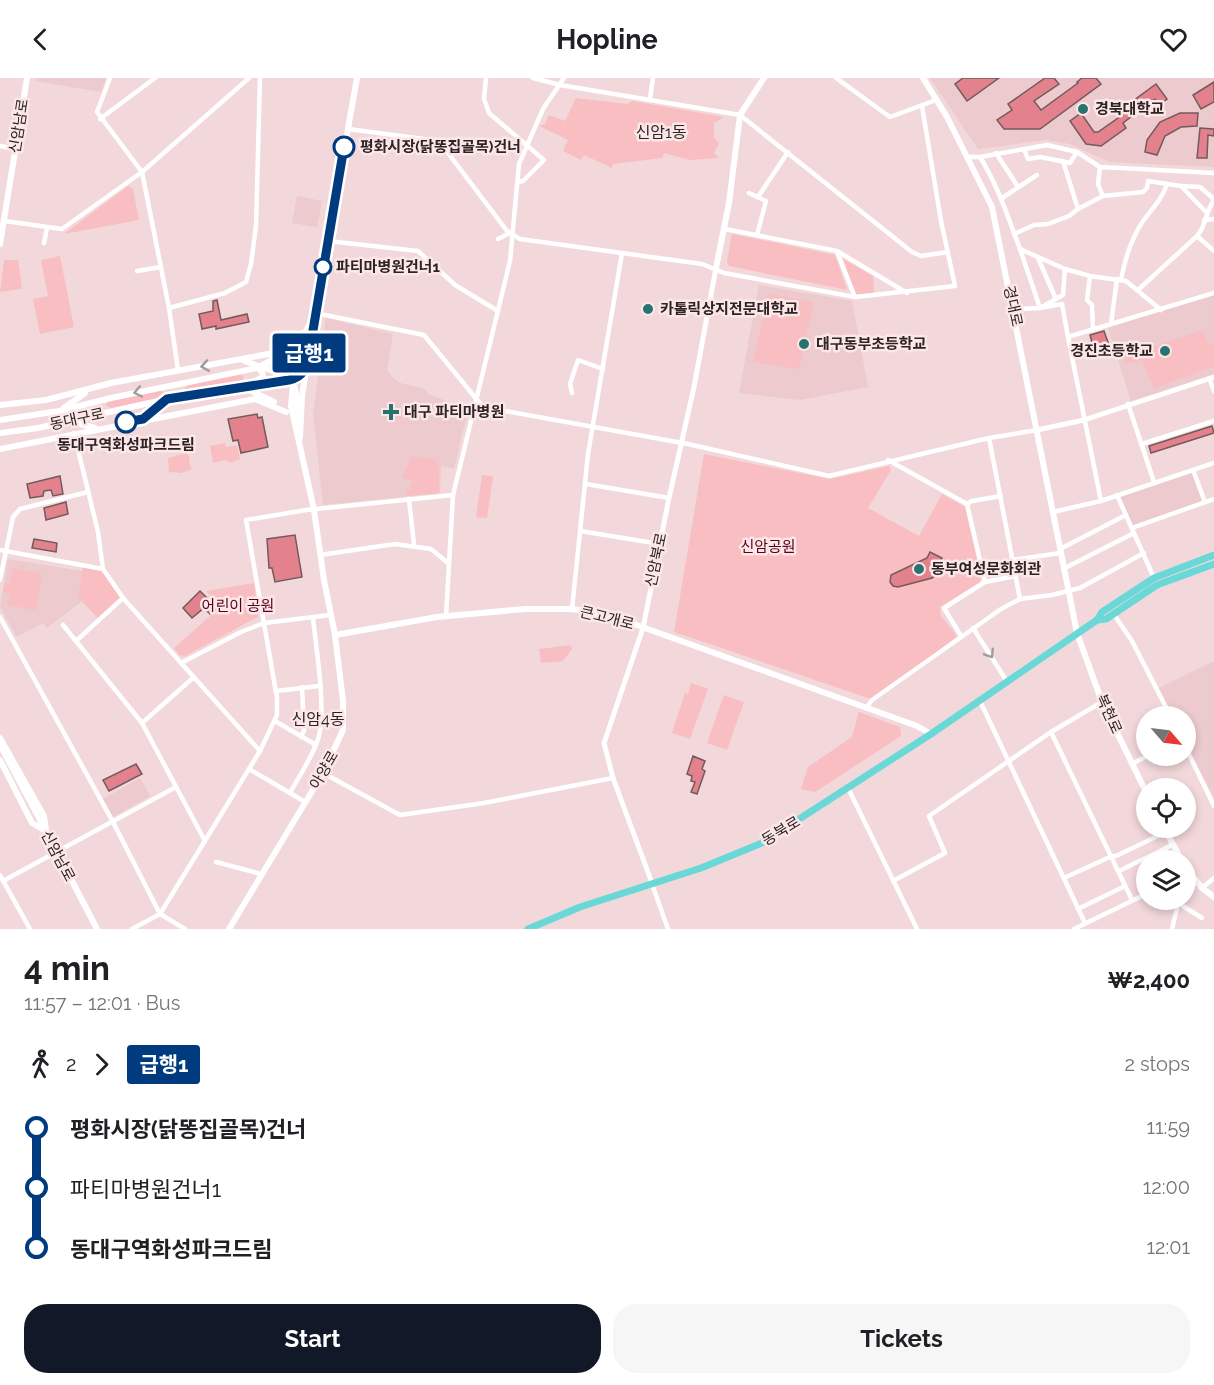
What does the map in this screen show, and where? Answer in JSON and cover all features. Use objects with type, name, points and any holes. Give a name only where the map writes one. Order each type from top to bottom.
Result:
[{"type":"main road","name":"신암남로","points":[[0,244],[27,78]]},
{"type":"main road","points":[[300,448],[300,422],[306,367],[357,78]]},
{"type":"main road","name":"신암북로","points":[[716,268],[725,229],[740,115],[764,78]]},
{"type":"main road","name":"경대로","points":[[923,78],[992,207],[1077,633]]},
{"type":"main road","points":[[291,418],[292,381],[306,331],[315,313]]},
{"type":"main road","points":[[257,368],[283,351],[306,331]]},
{"type":"main road","points":[[0,407],[283,351]]},
{"type":"main road","points":[[242,360],[262,372],[261,380],[242,387]]},
{"type":"main road","points":[[292,381],[306,367]]},
{"type":"main road","points":[[257,368],[281,373],[292,381],[296,395],[296,431]]},
{"type":"main road","name":"동대구로","points":[[0,420],[59,411],[257,368]]},
{"type":"main road","name":"동대구로","points":[[0,433],[69,421],[167,399],[292,381]]},
{"type":"main road","points":[[242,387],[264,395],[286,412],[296,431]]},
{"type":"main road","points":[[59,411],[91,389]]},
{"type":"main road","points":[[143,419],[167,399]]},
{"type":"main road","points":[[0,448],[255,399],[286,412]]},
{"type":"main road","points":[[69,421],[97,428]]},
{"type":"main road","name":"아양로","points":[[229,929],[323,773],[340,739],[344,717],[335,635],[314,510],[296,431]]},
{"type":"main road","name":"동북로","points":[[528,929],[580,907],[701,868],[762,843],[931,734],[1006,680],[1097,620],[1102,612],[1154,578],[1214,555]]},
{"type":"main road","name":"동북로","points":[[1097,620],[1106,619],[1157,585],[1214,564]]},
{"type":"main road","name":"큰고개로","points":[[335,635],[446,616],[525,609],[572,609],[612,617],[866,708],[931,734]]},
{"type":"main road","name":"복현로","points":[[1077,633],[1102,702],[1139,778]]},
{"type":"main road","points":[[0,738],[44,816],[46,831]]},
{"type":"main road","points":[[0,760],[32,823],[46,831]]},
{"type":"main road","name":"신암남로","points":[[46,831],[97,929]]},
{"type":"main road","points":[[1169,838],[1175,850]]},
{"type":"main road","points":[[1196,881],[1214,897]]},
{"type":"street","points":[[110,78],[97,112],[100,119],[142,172],[169,308],[178,370]]},
{"type":"street","points":[[100,119],[155,78]]},
{"type":"street","points":[[240,78],[245,84]]},
{"type":"street","points":[[4,221],[62,229],[142,172],[245,84],[249,78]]},
{"type":"street","points":[[169,308],[225,293],[246,282],[251,264],[254,236],[260,78]]},
{"type":"street","points":[[486,78],[486,108],[516,138],[544,160],[523,181],[518,182]]},
{"type":"street","points":[[533,78],[560,85],[740,115],[912,252],[921,256],[948,252]]},
{"type":"street","points":[[446,616],[453,495],[510,261],[520,161],[543,109],[564,78]]},
{"type":"street","points":[[650,99],[653,78]]},
{"type":"street","points":[[836,78],[890,117],[936,100]]},
{"type":"street","points":[[498,239],[512,235],[538,242],[702,264],[724,273],[855,297],[955,286],[922,106]]},
{"type":"street","points":[[348,129],[439,141],[512,235]]},
{"type":"street","points":[[967,157],[980,157],[1047,145],[1077,152],[1100,167],[1214,173]]},
{"type":"street","points":[[0,146],[16,149]]},
{"type":"street","points":[[1024,149],[1028,159],[1040,157],[1070,163],[1077,152]]},
{"type":"street","points":[[758,197],[788,152]]},
{"type":"street","points":[[996,153],[1018,187]]},
{"type":"street","points":[[980,157],[1002,198],[1040,308]]},
{"type":"street","points":[[1063,161],[1078,209]]},
{"type":"street","points":[[1100,167],[1098,184],[1103,196]]},
{"type":"street","points":[[1014,234],[1034,225],[1048,224],[1070,216],[1078,209],[1103,196],[1139,194],[1147,188],[1147,170]]},
{"type":"street","points":[[1002,198],[1037,175]]},
{"type":"street","points":[[1138,290],[1204,228],[1206,212],[1214,200],[1200,187],[1148,181]]},
{"type":"street","points":[[1111,324],[1127,252],[1167,184]]},
{"type":"street","points":[[1181,186],[1206,212]]},
{"type":"street","points":[[749,193],[766,201],[757,235]]},
{"type":"street","points":[[1204,220],[1214,219]]},
{"type":"street","points":[[44,243],[47,228]]},
{"type":"street","points":[[725,229],[837,251],[907,293]]},
{"type":"street","points":[[1197,236],[1214,251]]},
{"type":"street","points":[[327,241],[418,251],[455,285],[498,311]]},
{"type":"street","points":[[1020,249],[1065,269],[1090,276],[1119,280],[1138,290],[1161,310]]},
{"type":"street","points":[[837,251],[855,297]]},
{"type":"street","points":[[572,609],[593,427],[622,253]]},
{"type":"street","points":[[1038,258],[1056,299]]},
{"type":"street","points":[[137,272],[161,267]]},
{"type":"street","name":"신암북로","points":[[652,883],[613,778],[604,743],[643,628],[694,387],[716,268]]},
{"type":"street","points":[[1040,308],[1063,295],[1065,269]]},
{"type":"street","points":[[1090,276],[1087,300],[1092,304],[1093,330]]},
{"type":"street","points":[[1068,337],[1214,293]]},
{"type":"street","points":[[1014,309],[1062,304],[1101,501]]},
{"type":"street","points":[[315,313],[424,335],[483,407],[681,444],[829,476],[888,460],[1084,420],[1212,378],[1214,391]]},
{"type":"street","points":[[572,393],[570,384],[578,360],[603,369]]},
{"type":"street","points":[[1128,404],[1154,482]]},
{"type":"street","points":[[1142,444],[1214,421]]},
{"type":"street","name":"동대구로","points":[[74,433],[98,532],[104,569]]},
{"type":"street","points":[[989,438],[1020,599]]},
{"type":"street","points":[[888,460],[967,504],[1001,496]]},
{"type":"street","points":[[1053,512],[1101,501],[1214,463]]},
{"type":"street","points":[[1193,470],[1205,502]]},
{"type":"street","points":[[586,484],[669,498]]},
{"type":"street","points":[[0,580],[3,550],[13,517],[20,509],[88,492]]},
{"type":"street","points":[[132,929],[160,914],[260,752],[277,715],[276,691],[246,520],[453,495]]},
{"type":"street","points":[[1117,495],[1154,578]]},
{"type":"street","points":[[409,499],[414,546]]},
{"type":"street","points":[[1063,569],[1133,530],[1214,499]]},
{"type":"street","points":[[967,504],[985,582]]},
{"type":"street","points":[[1012,560],[1060,551],[1126,515]]},
{"type":"street","points":[[580,531],[660,544]]},
{"type":"street","points":[[320,555],[395,544],[435,551],[448,563]]},
{"type":"street","points":[[3,550],[104,569],[123,598],[260,752]]},
{"type":"street","points":[[866,708],[872,700],[961,636],[1020,599],[1080,588],[1144,553]]},
{"type":"street","points":[[961,636],[944,608],[985,582],[1016,576]]},
{"type":"street","points":[[76,641],[123,598]]},
{"type":"street","points":[[1113,613],[1132,641],[1165,706]]},
{"type":"street","points":[[181,663],[264,623],[330,615]]},
{"type":"street","points":[[0,617],[113,822],[160,914],[185,929]]},
{"type":"street","points":[[290,793],[316,745],[320,732],[319,686],[313,618]]},
{"type":"street","points":[[63,625],[142,723],[205,841]]},
{"type":"street","points":[[973,628],[1006,680]]},
{"type":"street","points":[[142,723],[194,677]]},
{"type":"street","points":[[276,691],[319,686]]},
{"type":"street","points":[[301,737],[304,730],[302,687]]},
{"type":"street","points":[[979,699],[1085,923]]},
{"type":"street","points":[[893,881],[945,853],[929,816],[1051,732],[1102,702]]},
{"type":"street","points":[[275,721],[316,745]]},
{"type":"street","points":[[1051,732],[1132,900]]},
{"type":"street","name":"신암남로","points":[[0,746],[46,831]]},
{"type":"street","points":[[1132,764],[1136,762]]},
{"type":"street","points":[[1195,766],[1214,806]]},
{"type":"street","points":[[249,769],[305,802]]},
{"type":"street","points":[[323,773],[399,815],[484,803],[613,778]]},
{"type":"street","points":[[3,881],[176,787]]},
{"type":"street","points":[[848,788],[917,929]]},
{"type":"street","points":[[1064,878],[1116,856],[1150,838]]},
{"type":"street","points":[[1119,871],[1172,845]]},
{"type":"street","points":[[216,862],[261,874]]},
{"type":"street","points":[[0,875],[30,929]]},
{"type":"street","points":[[1202,888],[1214,878]]},
{"type":"street","points":[[652,883],[668,929]]},
{"type":"street","points":[[1078,909],[1125,886]]},
{"type":"street","points":[[1074,929],[1136,898]]},
{"type":"street","points":[[1173,928],[1176,910]]},
{"type":"street","points":[[1190,910],[1202,918]]},
{"type":"shaded area","points":[[36,78],[106,78],[101,92],[36,81]]},
{"type":"shaded area","name":"경북대학교","points":[[930,78],[1214,78],[1214,167],[1109,162],[1070,144],[1045,140],[978,149]]},
{"type":"shaded area","points":[[297,196],[322,201],[317,227],[292,223]]},
{"type":"shaded area","name":"대구동부초등학교","points":[[759,285],[852,301],[868,387],[800,400],[739,393]]},
{"type":"shaded area","name":"경진초등학교","points":[[1214,294],[1214,374],[1131,401],[1108,328]]},
{"type":"shaded area","name":"대구 파티마병원","points":[[326,318],[393,334],[387,370],[392,377],[400,383],[423,388],[429,394],[468,410],[454,469],[441,466],[440,493],[323,505],[313,414]]},
{"type":"shaded area","points":[[1192,473],[1202,501],[1132,526],[1119,497]]},
{"type":"shaded area","points":[[8,559],[82,571],[78,597],[82,601],[47,628],[43,623],[17,637],[0,607]]},
{"type":"shaded area","points":[[1214,661],[1214,797],[1196,763],[1196,706],[1166,706],[1157,689]]},
{"type":"shaded area","points":[[140,778],[150,796],[113,817],[103,799]]},
{"type":"green space","points":[[576,98],[628,104],[632,101],[724,117],[714,123],[714,138],[719,143],[714,153],[719,158],[690,160],[664,153],[662,158],[613,164],[612,168],[584,155],[581,160],[563,151],[568,140],[539,126],[545,124],[549,115],[565,121]]},
{"type":"green space","points":[[128,186],[133,189],[139,220],[64,234]]},
{"type":"green space","points":[[732,234],[835,255],[847,290],[729,266],[727,262]]},
{"type":"green space","points":[[60,256],[74,327],[40,334],[33,299],[48,296],[41,260]]},
{"type":"green space","points":[[843,259],[873,276],[874,293],[856,295]]},
{"type":"green space","points":[[4,260],[18,260],[22,289],[0,292]]},
{"type":"green space","points":[[769,294],[814,302],[799,369],[753,362]]},
{"type":"green space","points":[[1203,330],[1209,344],[1214,343],[1214,366],[1154,388],[1142,360],[1126,364],[1125,356]]},
{"type":"green space","points":[[239,374],[244,377],[240,383],[190,393],[184,389],[189,385]]},
{"type":"green space","points":[[159,390],[164,393],[160,399],[111,408],[105,405],[109,401]]},
{"type":"green space","points":[[225,443],[226,447],[237,445],[240,459],[231,463],[226,460],[213,463],[210,446]]},
{"type":"green space","points":[[186,453],[192,469],[181,473],[169,472],[168,458]]},
{"type":"green space","name":"신암공원","points":[[704,454],[830,479],[889,466],[891,470],[868,508],[919,536],[942,494],[965,507],[981,577],[980,582],[940,607],[941,616],[957,636],[922,664],[871,699],[674,632]]},
{"type":"green space","points":[[411,457],[436,460],[439,467],[439,493],[406,496],[413,480],[402,478]]},
{"type":"green space","points":[[482,475],[493,476],[487,518],[476,517]]},
{"type":"green space","points":[[83,565],[103,570],[121,598],[99,619],[78,597]]},
{"type":"green space","points":[[13,568],[42,574],[36,610],[8,605],[10,594],[3,591],[5,583],[10,584]]},
{"type":"green space","name":"어린이 공원","points":[[254,583],[258,617],[185,656],[179,655],[174,648],[217,610],[219,605],[206,591]]},
{"type":"green space","points":[[571,645],[572,649],[563,661],[541,663],[539,649]]},
{"type":"green space","points":[[691,683],[708,689],[690,739],[672,733],[685,693],[688,694]]},
{"type":"green space","points":[[724,695],[744,702],[727,750],[707,743]]},
{"type":"green space","points":[[859,712],[900,727],[901,736],[815,792],[801,789],[808,767],[852,737]]},
{"type":"building","points":[[963,78],[999,78],[967,101],[955,84]]},
{"type":"building","points":[[1045,78],[1054,78],[1059,84],[1034,101],[1041,110],[1082,78],[1096,78],[1101,84],[1040,129],[1004,129],[997,120],[1012,110],[1008,104]]},
{"type":"building","points":[[1214,82],[1214,102],[1201,109],[1193,95]]},
{"type":"building","points":[[1156,84],[1167,99],[1159,105],[1155,99],[1123,123],[1126,128],[1101,146],[1086,144],[1070,121],[1081,113],[1094,132],[1098,132],[1125,113],[1122,109]]},
{"type":"building","points":[[1180,113],[1198,113],[1197,126],[1181,127],[1165,136],[1157,155],[1145,152],[1147,140],[1160,122]]},
{"type":"building","points":[[1200,128],[1214,129],[1214,136],[1208,135],[1207,158],[1197,158]]},
{"type":"building","points":[[217,300],[221,320],[247,314],[249,322],[216,329],[216,326],[202,329],[199,314],[213,311],[213,301]]},
{"type":"building","points":[[1104,331],[1109,345],[1094,350],[1090,335]]},
{"type":"building","points":[[257,414],[258,418],[262,417],[268,447],[241,453],[238,440],[233,441],[228,419]]},
{"type":"building","points":[[1212,426],[1214,433],[1151,453],[1149,446]]},
{"type":"building","points":[[60,476],[63,494],[53,496],[51,490],[44,491],[43,496],[30,498],[27,484]]},
{"type":"building","points":[[66,502],[68,514],[46,520],[44,508]]},
{"type":"building","points":[[295,535],[302,577],[275,582],[272,568],[269,568],[267,539]]},
{"type":"building","points":[[34,539],[57,543],[56,552],[32,548]]},
{"type":"building","name":"동부여성문화회관","points":[[930,552],[942,558],[936,575],[898,587],[893,586],[890,582],[891,575],[927,558]]},
{"type":"building","points":[[200,591],[217,608],[210,614],[204,608],[192,618],[183,608]]},
{"type":"building","points":[[693,756],[705,761],[702,769],[705,771],[697,794],[691,792],[695,782],[691,781],[692,776],[687,774]]},
{"type":"building","points":[[136,764],[142,774],[109,791],[103,780]]},
{"type":"bus line","name":"급행1","points":[[126,422],[143,419],[167,399],[289,380],[303,372],[309,354],[344,147]]},
{"type":"place","name":"경북대학교","points":[[1083,109]]},
{"type":"place","name":"평화시장(닭똥집골목)건너","points":[[344,147]]},
{"type":"place","name":"파티마병원건너1","points":[[323,267]]},
{"type":"place","name":"카톨릭상지전문대학교","points":[[648,309]]},
{"type":"place","name":"대구동부초등학교","points":[[804,344]]},
{"type":"place","name":"경진초등학교","points":[[1165,351]]},
{"type":"place","name":"대구 파티마병원","points":[[391,412]]},
{"type":"place","name":"동대구역화성파크드림","points":[[126,422]]},
{"type":"place","name":"동부여성문화회관","points":[[919,569]]},
{"type":"district","name":"신암1동","points":[[661,132]]},
{"type":"district","name":"신암4동","points":[[318,719]]}]
